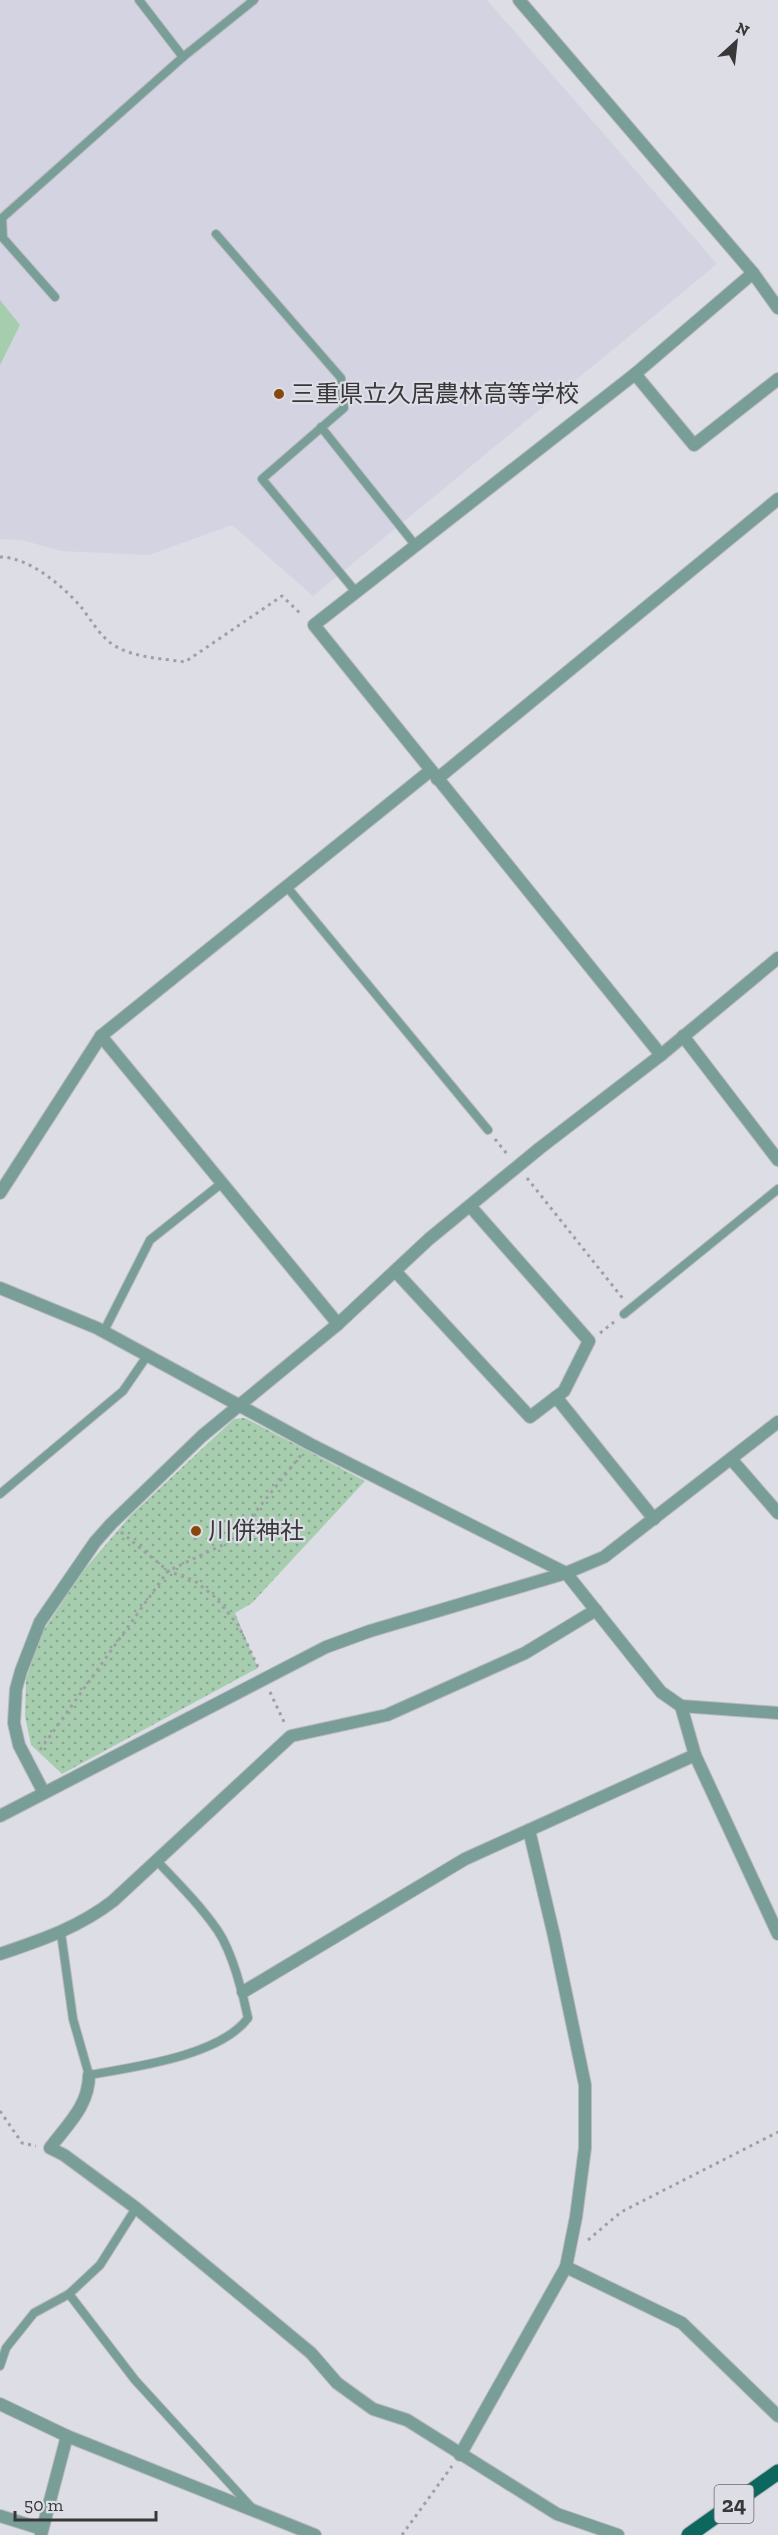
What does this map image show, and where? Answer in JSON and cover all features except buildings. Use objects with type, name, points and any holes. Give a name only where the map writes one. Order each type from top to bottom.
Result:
[{"type":"main road","name":"24","points":[[689,2535],[778,2472]]},
{"type":"street","points":[[519,0],[753,273],[778,308]]},
{"type":"street","points":[[661,1055],[314,625],[635,374],[753,273]]},
{"type":"street","points":[[635,374],[694,445],[778,380]]},
{"type":"street","points":[[0,1193],[102,1036],[287,887],[434,775],[778,499]]},
{"type":"street","points":[[44,1793],[19,1745],[14,1723],[16,1689],[26,1654],[40,1622],[88,1551],[111,1524],[149,1485],[238,1405],[338,1324],[470,1206],[661,1055],[778,958]]},
{"type":"street","points":[[102,1036],[338,1324]]},
{"type":"street","points":[[683,1036],[778,1160]]},
{"type":"street","points":[[395,1271],[530,1417],[564,1391],[589,1341],[470,1206]]},
{"type":"street","points":[[0,1288],[104,1331],[310,1444],[566,1573],[661,1692],[681,1706],[778,1713]]},
{"type":"street","points":[[556,1397],[654,1519]]},
{"type":"street","points":[[0,1816],[326,1647],[370,1631],[566,1573],[604,1557],[732,1460],[778,1422]]},
{"type":"street","points":[[732,1460],[778,1513]]},
{"type":"street","points":[[0,1954],[61,1933],[94,1915],[157,1861],[291,1736],[387,1715],[525,1653],[596,1610]]},
{"type":"street","points":[[681,1706],[694,1755],[778,1934]]},
{"type":"street","points":[[243,1992],[465,1859],[694,1755]]},
{"type":"street","points":[[460,2455],[566,2263],[576,2217],[585,2148],[585,2085],[555,1936],[528,1830]]},
{"type":"street","points":[[89,2075],[89,2091],[80,2110],[50,2148],[64,2155],[136,2208],[311,2353],[337,2384],[373,2409],[407,2420],[557,2514],[618,2535]]},
{"type":"street","points":[[566,2263],[682,2323],[778,2416]]},
{"type":"street","points":[[0,2404],[66,2436],[315,2535]]},
{"type":"street","points":[[0,2516],[42,2532],[66,2436]]},
{"type":"lane","points":[[139,0],[183,57]]},
{"type":"lane","points":[[55,297],[3,237],[2,218],[183,57],[254,0]]},
{"type":"lane","points":[[216,234],[341,378],[344,408],[262,479],[356,592]]},
{"type":"lane","points":[[321,428],[416,546]]},
{"type":"lane","points":[[287,887],[488,1130]]},
{"type":"lane","points":[[104,1331],[150,1240],[222,1183]]},
{"type":"lane","points":[[627,1311],[778,1190]]},
{"type":"lane","points":[[0,1494],[123,1391],[147,1356]]},
{"type":"lane","points":[[61,1933],[73,2019],[89,2075],[147,2064],[203,2049],[241,2028],[248,2018],[243,1992],[220,1933],[201,1908],[157,1861]]},
{"type":"lane","points":[[0,2366],[3,2345],[34,2313],[69,2294],[100,2265],[136,2208]]},
{"type":"lane","points":[[69,2294],[135,2380],[255,2511]]},
{"type":"path","points":[[0,557],[29,565],[56,584],[79,605],[107,640],[133,654],[186,662],[282,596],[314,625]]},
{"type":"path","points":[[488,1130],[627,1311],[589,1341]]},
{"type":"path","points":[[30,1763],[168,1571],[233,1540],[310,1444]]},
{"type":"path","points":[[111,1524],[168,1571],[195,1581],[216,1598],[238,1625],[291,1736]]},
{"type":"path","points":[[0,2110],[22,2143],[50,2148]]},
{"type":"path","points":[[566,2263],[621,2212],[778,2132]]},
{"type":"path","points":[[402,2535],[460,2455]]},
{"type":"shaded area","name":"三重県立久居農林高等学校","points":[[0,0],[487,0],[717,264],[313,596],[232,525],[149,555],[61,551],[22,540],[0,539]]},
{"type":"green space","points":[[0,300],[20,325],[0,365]]},
{"type":"green space","points":[[245,1418],[365,1481],[252,1603],[235,1613],[258,1668],[62,1774],[31,1745],[25,1716],[26,1679],[41,1634],[84,1570],[131,1515],[234,1419]]},
{"type":"place","name":"三重県立久居農林高等学校","points":[[279,394]]},
{"type":"place","name":"川併神社","points":[[196,1531]]}]
